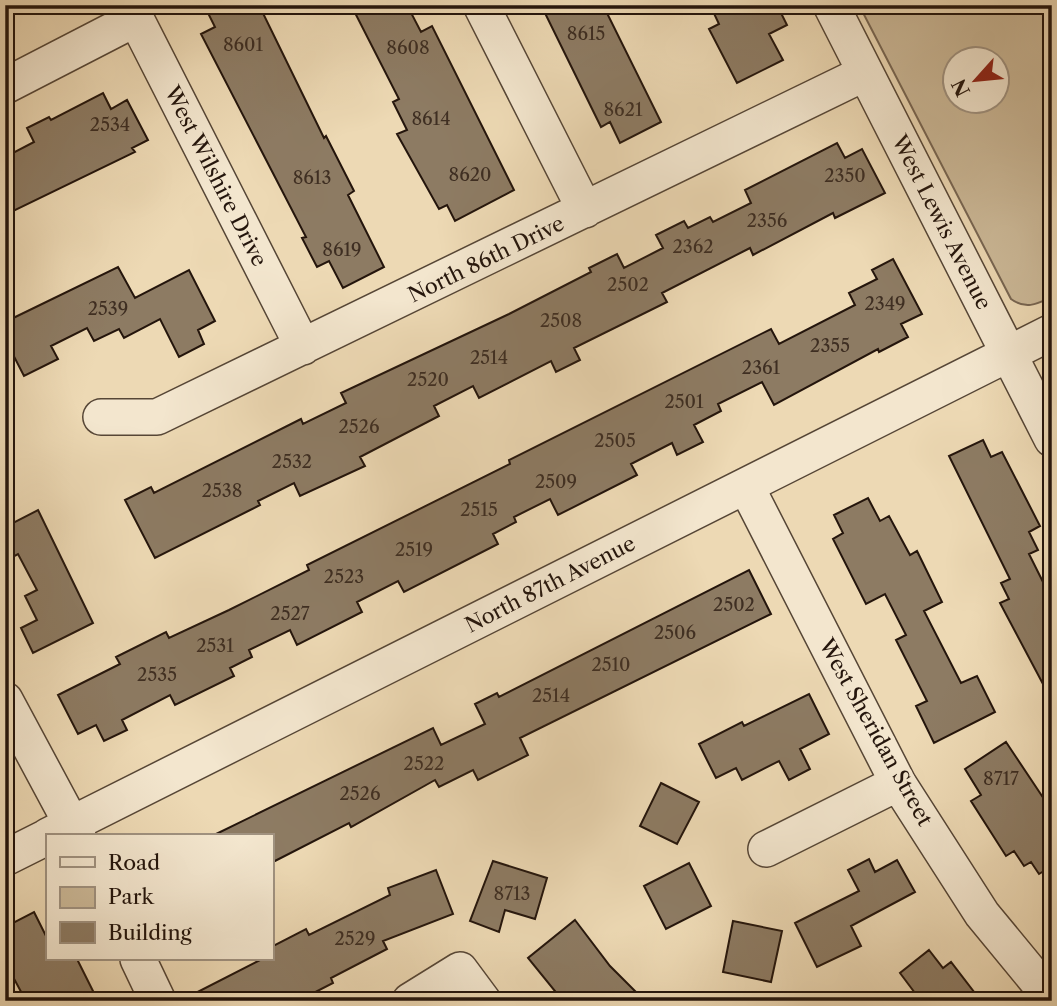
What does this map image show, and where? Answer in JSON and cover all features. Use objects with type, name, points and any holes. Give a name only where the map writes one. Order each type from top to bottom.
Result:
[{"type":"street","points":[[481,5],[585,210]]},
{"type":"street","name":"West Lewis Avenue","points":[[831,5],[1052,439]]},
{"type":"street","points":[[5,86],[132,12]]},
{"type":"street","name":"West Wilshire Drive","points":[[132,12],[303,347]]},
{"type":"street","name":"North 86th Drive","points":[[101,417],[157,417],[864,73]]},
{"type":"street","name":"North 87th Avenue","points":[[61,833],[1052,332]]},
{"type":"street","name":"West Sheridan Street","points":[[746,486],[898,782],[982,914],[1052,999]]},
{"type":"street","points":[[5,700],[61,833]]},
{"type":"street","points":[[766,849],[898,782]]},
{"type":"street","name":"North 87th Avenue","points":[[5,858],[46,840]]},
{"type":"street","points":[[138,960],[159,1001]]},
{"type":"street","points":[[410,1001],[460,970],[483,1001]]},
{"type":"green space","points":[[859,5],[1052,5],[1052,297],[1036,304],[1011,299]]},
{"type":"building","points":[[204,5],[259,5],[324,138],[326,136],[354,191],[348,195],[384,267],[343,288],[329,261],[317,267],[302,238],[306,237],[201,34],[215,27]]},
{"type":"building","points":[[351,5],[407,5],[421,32],[432,26],[514,190],[455,221],[447,205],[439,209],[397,134],[407,130],[393,102],[399,99]]},
{"type":"building","points":[[541,5],[603,5],[661,122],[620,143],[610,122],[601,127]]},
{"type":"building","points":[[710,5],[777,5],[787,25],[769,34],[783,60],[737,83],[709,29],[719,24]]},
{"type":"building","points":[[103,93],[111,109],[127,100],[148,140],[132,148],[135,152],[5,215],[5,157],[34,142],[27,128],[49,117],[51,120]]},
{"type":"building","points":[[837,143],[845,158],[862,149],[885,193],[835,218],[833,213],[753,255],[750,248],[662,293],[667,302],[574,348],[580,360],[556,372],[551,361],[479,398],[473,386],[434,406],[439,416],[360,457],[365,466],[300,496],[294,483],[258,501],[260,505],[155,558],[125,500],[151,487],[154,493],[301,419],[303,424],[346,403],[341,393],[509,314],[591,272],[589,268],[617,254],[624,268],[663,248],[656,235],[684,221],[688,228],[710,217],[713,222],[751,203],[745,190]]},
{"type":"building","points":[[893,259],[922,314],[901,324],[908,337],[879,352],[878,349],[774,405],[762,382],[718,404],[721,411],[694,425],[703,442],[677,455],[672,443],[631,464],[637,475],[558,515],[550,499],[514,517],[516,522],[493,534],[498,544],[404,592],[398,581],[357,602],[362,612],[297,645],[290,630],[249,650],[252,657],[230,668],[234,676],[175,705],[170,695],[122,720],[127,730],[104,741],[96,725],[78,734],[58,695],[120,664],[116,657],[166,632],[169,638],[309,570],[307,565],[771,329],[779,344],[855,305],[849,293],[877,279],[872,270]]},
{"type":"building","points":[[118,267],[135,298],[189,270],[215,321],[198,330],[204,344],[179,357],[160,319],[124,338],[119,329],[94,341],[87,328],[51,346],[58,359],[24,376],[5,339],[5,322]]},
{"type":"building","points":[[983,440],[991,457],[1002,452],[1040,526],[1029,532],[1038,550],[1029,554],[1052,600],[1052,701],[1000,603],[1009,599],[1001,583],[1010,579],[949,456]]},
{"type":"building","points":[[868,498],[880,521],[889,516],[910,555],[917,551],[942,602],[924,611],[961,683],[977,676],[995,712],[934,743],[916,706],[927,701],[896,640],[906,635],[885,594],[866,604],[833,539],[843,533],[834,515]]},
{"type":"building","points":[[38,510],[93,623],[33,653],[21,628],[37,620],[25,596],[37,590],[18,554],[5,561],[5,527]]},
{"type":"building","points":[[749,570],[771,614],[520,738],[528,755],[478,780],[473,770],[439,787],[435,780],[351,827],[349,823],[273,862],[273,834],[216,834],[433,728],[441,745],[485,724],[475,704],[497,693],[499,697]]},
{"type":"building","points":[[809,694],[829,734],[800,749],[810,769],[789,780],[779,761],[742,780],[736,768],[716,778],[699,744],[742,722],[744,726]]},
{"type":"building","points":[[1006,742],[1052,811],[1052,866],[1039,874],[1031,862],[1024,866],[1014,851],[1006,856],[971,801],[981,795],[965,769]]},
{"type":"building","points":[[661,783],[699,802],[677,844],[640,826]]},
{"type":"building","points":[[869,859],[875,872],[897,860],[915,892],[851,926],[861,946],[817,967],[795,923],[859,891],[848,870]]},
{"type":"building","points":[[493,861],[547,878],[535,919],[505,910],[499,932],[470,921]]},
{"type":"building","points":[[689,863],[711,906],[666,929],[644,886]]},
{"type":"building","points":[[436,870],[453,914],[383,941],[387,949],[331,978],[333,983],[298,1001],[180,1001],[260,960],[273,960],[273,946],[306,929],[309,935],[390,895],[388,888]]},
{"type":"building","points":[[34,912],[46,936],[46,960],[78,960],[98,1001],[26,1001],[5,962],[5,927]]},
{"type":"building","points":[[575,920],[610,966],[645,1001],[563,1001],[528,958]]},
{"type":"building","points":[[733,921],[782,931],[771,982],[723,972]]},
{"type":"building","points":[[929,950],[943,968],[951,962],[981,1001],[921,1001],[900,973]]}]
